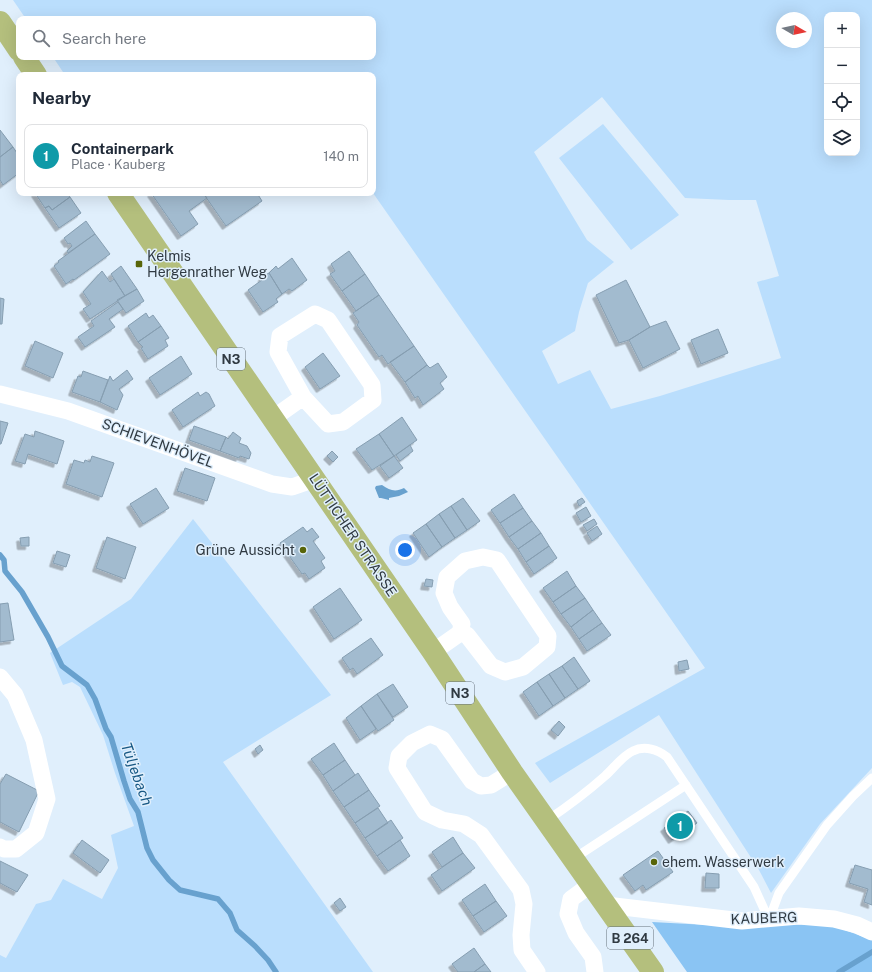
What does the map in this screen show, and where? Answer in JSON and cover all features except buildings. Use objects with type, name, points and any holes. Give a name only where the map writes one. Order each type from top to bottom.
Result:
[{"type":"main road","points":[[0,22],[16,46]]},
{"type":"main road","points":[[26,60],[34,72]]},
{"type":"main road","name":"LÜTTICHER STRASSE","points":[[120,196],[433,652],[512,772],[590,885],[606,905],[653,972]]},
{"type":"street","points":[[315,314],[328,320],[372,385],[373,400],[342,422],[328,424],[303,397],[278,352],[280,336],[315,314]]},
{"type":"street","name":"SCHIEVENHÖVEL","points":[[0,394],[68,411],[272,484],[292,488],[315,479]]},
{"type":"street","points":[[272,419],[303,397]]},
{"type":"street","points":[[433,652],[460,633],[462,624],[450,607],[444,593],[447,577],[465,561],[483,557],[497,560],[548,636],[547,647],[523,667],[505,672],[491,666],[467,635],[460,633]]},
{"type":"street","points":[[0,677],[15,695],[34,740],[47,799],[36,832],[16,849],[4,849],[0,847]]},
{"type":"street","points":[[512,772],[491,785],[481,786],[472,781],[442,739],[430,734],[412,743],[398,756],[397,768],[425,812],[442,820],[464,824],[480,835],[521,890],[524,904],[521,935],[522,950],[537,972]]},
{"type":"street","points":[[590,885],[571,899],[568,914],[576,932],[593,956],[595,972]]},
{"type":"street","name":"KAUBERG","points":[[606,905],[742,921],[769,920],[799,916],[834,919],[857,925],[872,932]]},
{"type":"lane","points":[[546,821],[572,803],[633,751],[644,748],[653,749],[660,752],[667,757],[754,887],[769,920]]},
{"type":"lane","points":[[769,920],[779,893],[827,825],[853,796],[872,778]]},
{"type":"lane","points":[[573,859],[686,785]]},
{"type":"shaded area","points":[[13,0],[872,0],[872,768],[820,824],[771,893],[759,870],[659,715],[550,783],[535,763],[705,668],[375,196],[376,72],[63,72],[55,60],[376,60],[376,16],[24,16]],"holes":[[[602,97],[685,198],[756,200],[779,276],[757,282],[781,358],[660,396],[611,409],[590,370],[558,384],[542,351],[575,331],[588,283],[614,262],[587,240],[534,152]]]},
{"type":"shaded area","points":[[603,124],[679,215],[631,250],[559,158]]},
{"type":"shaded area","points":[[382,485],[393,490],[404,488],[408,492],[389,498],[389,500],[379,498],[375,488],[376,486]]},
{"type":"shaded area","points":[[193,519],[331,695],[223,762],[373,972],[0,972],[0,955],[6,958],[36,904],[51,900],[63,879],[102,899],[118,868],[111,835],[134,826],[103,735],[80,687],[72,682],[63,685],[50,653],[131,599]]},
{"type":"shaded area","points":[[652,922],[744,927],[780,924],[831,925],[872,940],[872,972],[687,972]]},
{"type":"waterway","name":"Tüljebach","points":[[0,555],[4,560],[5,571],[22,592],[48,637],[62,666],[87,685],[95,699],[106,729],[111,737],[130,799],[138,812],[147,848],[153,860],[169,880],[180,890],[218,899],[230,913],[237,930],[255,946],[268,960],[276,972]]},
{"type":"waterway","points":[[839,972],[872,952]]},
{"type":"place","name":"Kelmis Hergenrather Weg","points":[[139,264]]},
{"type":"place","name":"Grüne Aussicht","points":[[303,550]]},
{"type":"place","name":"Containerpark","points":[[680,826]]},
{"type":"place","name":"ehem. Wasserwerk","points":[[654,862]]}]
